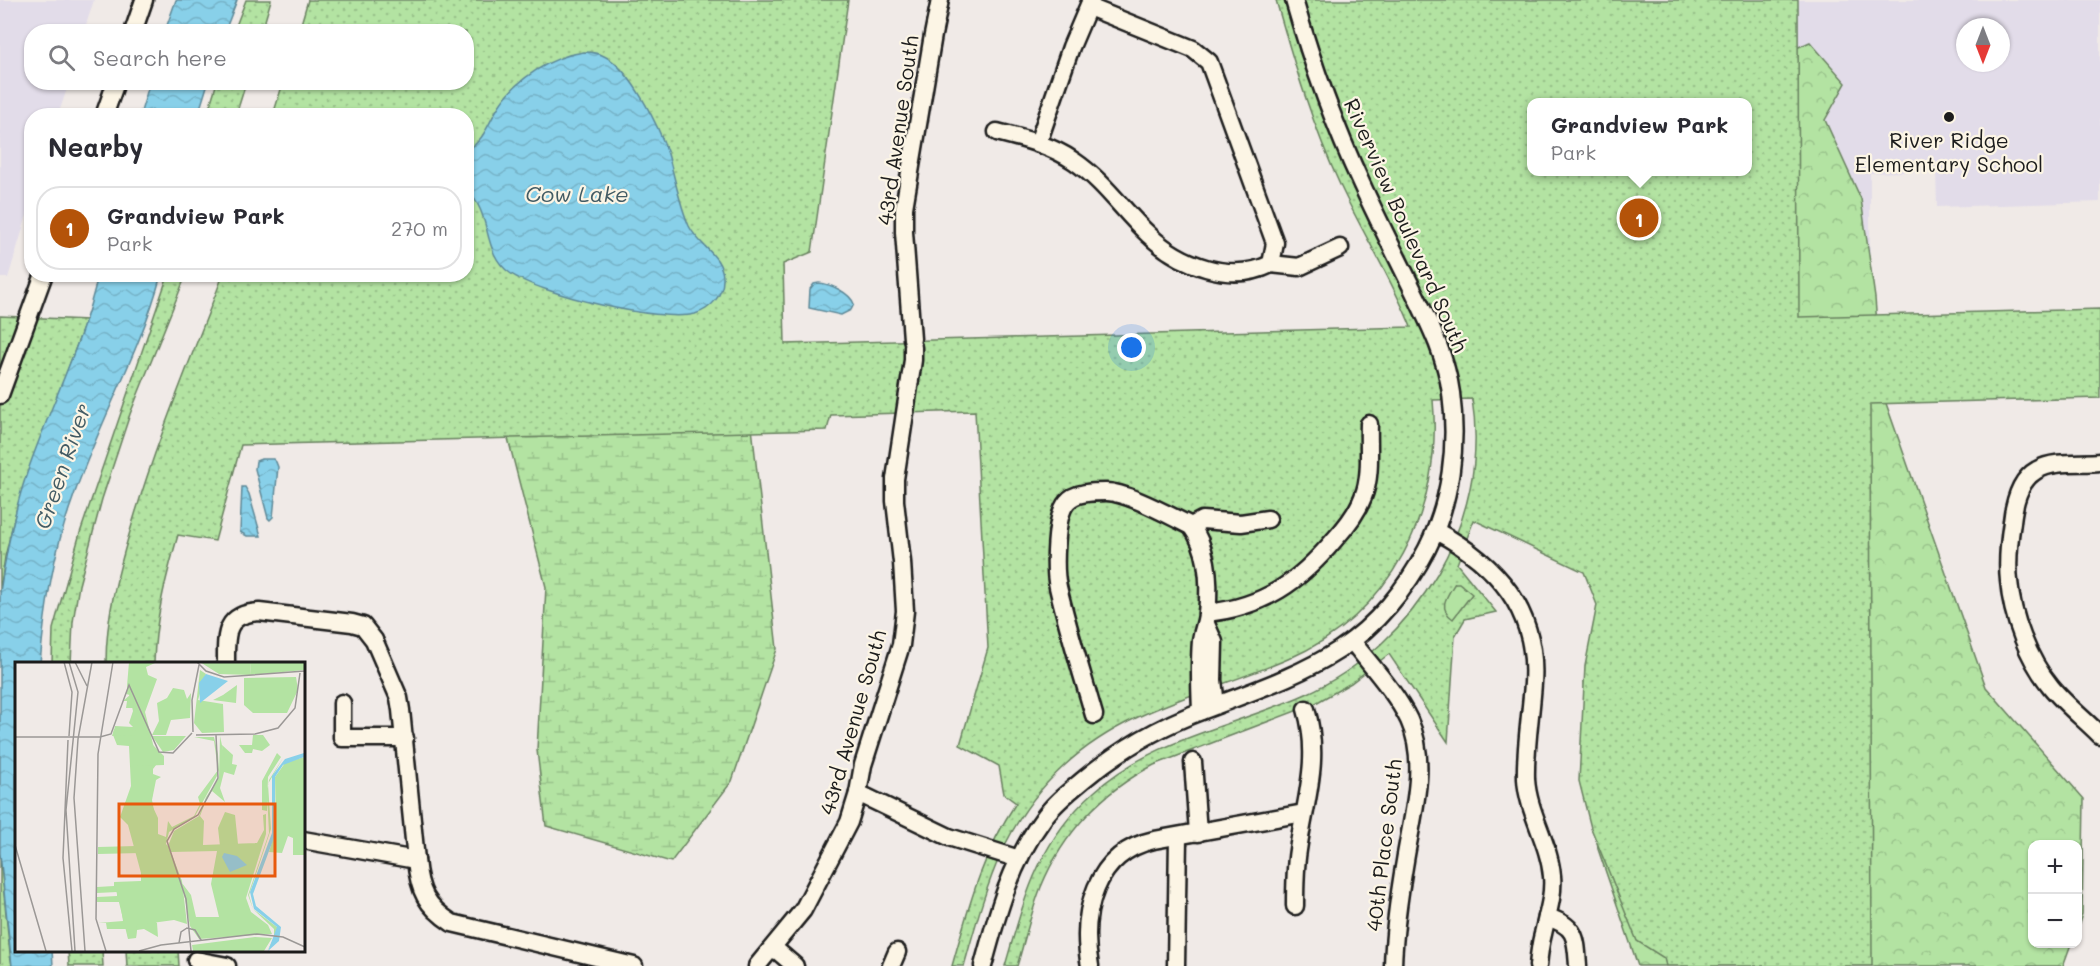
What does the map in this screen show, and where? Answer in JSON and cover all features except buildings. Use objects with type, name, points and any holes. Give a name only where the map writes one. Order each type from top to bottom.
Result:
[{"type":"street","points":[[136,24],[144,0]]},
{"type":"street","name":"43rd Avenue South","points":[[757,966],[804,910],[849,822],[858,793],[863,765],[901,645],[905,611],[895,479],[914,360],[904,208],[940,0]]},
{"type":"street","name":"Riverview Boulevard South","points":[[983,966],[1006,886],[1043,817],[1107,761],[1165,727],[1281,681],[1318,663],[1352,641],[1380,615],[1405,585],[1416,570],[1436,531],[1446,499],[1452,456],[1453,412],[1448,375],[1427,320],[1337,129],[1317,75],[1294,0]]},
{"type":"street","points":[[1038,143],[1071,47],[1090,3],[1192,49],[1209,62],[1275,243],[1271,264]]},
{"type":"street","points":[[107,108],[113,90]]},
{"type":"street","points":[[997,132],[1056,149],[1103,183],[1150,237],[1181,257],[1204,267],[1227,273],[1260,270],[1271,264],[1299,267],[1340,248]]},
{"type":"street","points":[[0,395],[41,282]]},
{"type":"street","points":[[1207,619],[1284,588],[1307,571],[1335,539],[1349,522],[1364,496],[1368,472],[1369,424]]},
{"type":"street","points":[[2100,462],[2050,465],[2036,470],[2028,477],[2017,494],[2010,534],[2008,580],[2013,603],[2033,659],[2051,687],[2100,735]]},
{"type":"street","points":[[1094,716],[1057,584],[1057,530],[1060,510],[1068,500],[1079,494],[1107,492],[1120,494],[1191,526],[1200,539],[1207,572],[1207,619],[1201,639],[1200,679],[1209,708]]},
{"type":"street","points":[[1191,526],[1202,520],[1241,523],[1268,519]]},
{"type":"street","points":[[1436,531],[1467,549],[1499,578],[1517,601],[1530,635],[1533,680],[1526,780],[1552,876],[1552,894],[1538,966]]},
{"type":"street","points":[[226,662],[226,643],[231,623],[238,616],[248,613],[259,612],[363,626],[374,640],[399,698],[405,738],[418,880],[425,897],[436,912],[452,923],[610,963],[634,966]]},
{"type":"street","name":"40th Place South","points":[[1352,641],[1409,720],[1417,755],[1417,781],[1396,919],[1393,966]]},
{"type":"street","points":[[342,703],[342,738],[405,738]]},
{"type":"street","points":[[1295,906],[1296,860],[1313,760],[1311,727],[1306,709]]},
{"type":"street","points":[[1193,762],[1198,833]]},
{"type":"street","points":[[858,793],[949,837],[1019,859]]},
{"type":"street","points":[[1090,966],[1086,931],[1089,909],[1101,876],[1114,861],[1141,843],[1304,813]]},
{"type":"street","points":[[1176,966],[1178,837]]},
{"type":"street","points":[[304,840],[416,860]]},
{"type":"street","points":[[1547,917],[1560,921],[1576,938],[1578,966]]},
{"type":"street","points":[[774,948],[795,966]]},
{"type":"street","points":[[196,960],[227,966]]},
{"type":"shaded area","points":[[0,0],[94,0],[86,24],[24,24],[24,90],[67,90],[60,108],[24,108],[24,225],[8,278],[0,278]]},
{"type":"shaded area","name":"River Ridge Elementary School","points":[[1798,0],[2100,0],[2100,202],[1937,207],[1936,171],[1870,173],[1870,315],[1798,317]]},
{"type":"green space","points":[[246,0],[271,0],[264,24],[237,24]]},
{"type":"green space","points":[[308,0],[848,0],[812,252],[783,264],[785,344],[1411,327],[1331,164],[1305,95],[1276,0],[1798,0],[1799,317],[2100,309],[2100,398],[1870,404],[1872,966],[1666,966],[1664,958],[1637,941],[1591,828],[1579,781],[1585,666],[1597,605],[1584,572],[1474,520],[1457,564],[1496,612],[1465,619],[1455,636],[1448,742],[1389,654],[1351,683],[1314,704],[1154,765],[1118,787],[1073,832],[1050,867],[1041,887],[1017,966],[1005,966],[1019,917],[1036,872],[1059,831],[1094,792],[1142,758],[1306,694],[1345,672],[1381,644],[1412,611],[1437,574],[1457,533],[1470,489],[1475,444],[1472,399],[1433,400],[1434,441],[1429,481],[1419,518],[1403,554],[1382,586],[1356,615],[1324,639],[1288,659],[1171,703],[1115,729],[1064,766],[1025,810],[1011,834],[989,883],[964,966],[952,966],[977,882],[994,842],[1016,803],[1004,794],[999,766],[960,745],[988,648],[975,411],[831,415],[827,430],[241,445],[215,541],[178,535],[165,582],[154,662],[106,662],[110,612],[131,528],[163,432],[220,282],[474,282],[474,108],[275,108],[281,90],[474,90],[474,24],[301,24]]},
{"type":"green space","points":[[831,0],[750,410],[777,649],[732,781],[671,862],[546,826],[537,750],[546,587],[468,282],[474,282],[474,108],[466,108],[466,90],[474,90],[474,31]]},
{"type":"green space","points":[[1810,42],[1846,83],[1825,120],[1861,199],[1875,298],[1882,392],[1986,687],[2084,799],[2082,914],[2082,840],[2028,840],[2028,948],[2070,948],[2063,966],[1638,966],[1598,849],[1584,681],[1607,639],[1592,555],[1473,404],[1437,290],[1527,111],[1527,176],[1752,176],[1752,98],[1742,98],[1725,80]]},
{"type":"green space","points":[[215,90],[244,90],[238,108],[209,108]]},
{"type":"green space","points":[[166,282],[183,282],[130,414],[102,499],[79,585],[73,622],[71,662],[52,662],[53,629],[80,533]]},
{"type":"green space","points":[[0,316],[86,320],[17,507],[5,557],[0,592]]},
{"type":"green space","points":[[1455,583],[1459,583],[1472,594],[1453,619],[1445,611],[1444,606]]},
{"type":"green space","points":[[0,854],[10,954],[12,966],[0,966]]},
{"type":"green space","points":[[68,951],[102,951],[103,966],[69,966]]},
{"type":"green space","points":[[126,951],[178,951],[179,966],[127,966]]},
{"type":"water","points":[[176,0],[237,0],[228,24],[167,24]]},
{"type":"water","name":"Cow Lake","points":[[595,53],[616,64],[635,87],[651,115],[668,154],[689,226],[719,262],[722,269],[723,284],[719,295],[701,312],[678,316],[655,314],[629,311],[572,298],[546,290],[510,273],[495,255],[481,210],[474,199],[474,145],[506,96],[515,87],[536,70],[572,54]]},
{"type":"water","points":[[148,90],[206,90],[200,108],[142,108]]},
{"type":"water","name":"Green River","points":[[96,282],[159,282],[142,332],[82,472],[65,521],[51,581],[40,662],[15,662],[15,951],[52,951],[53,966],[12,966],[0,854],[0,592],[10,535],[25,479],[74,353]]},
{"type":"water","points":[[814,284],[834,287],[849,296],[854,304],[851,310],[841,315],[809,308],[810,289]]},
{"type":"water","points":[[273,459],[278,467],[273,517],[270,520],[255,469],[256,461]]},
{"type":"water","points":[[242,487],[245,487],[249,494],[261,536],[247,536],[240,532]]},
{"type":"place","name":"River Ridge Elementary School","points":[[1949,117]]},
{"type":"place","name":"Grandview Park","points":[[1639,218]]}]
